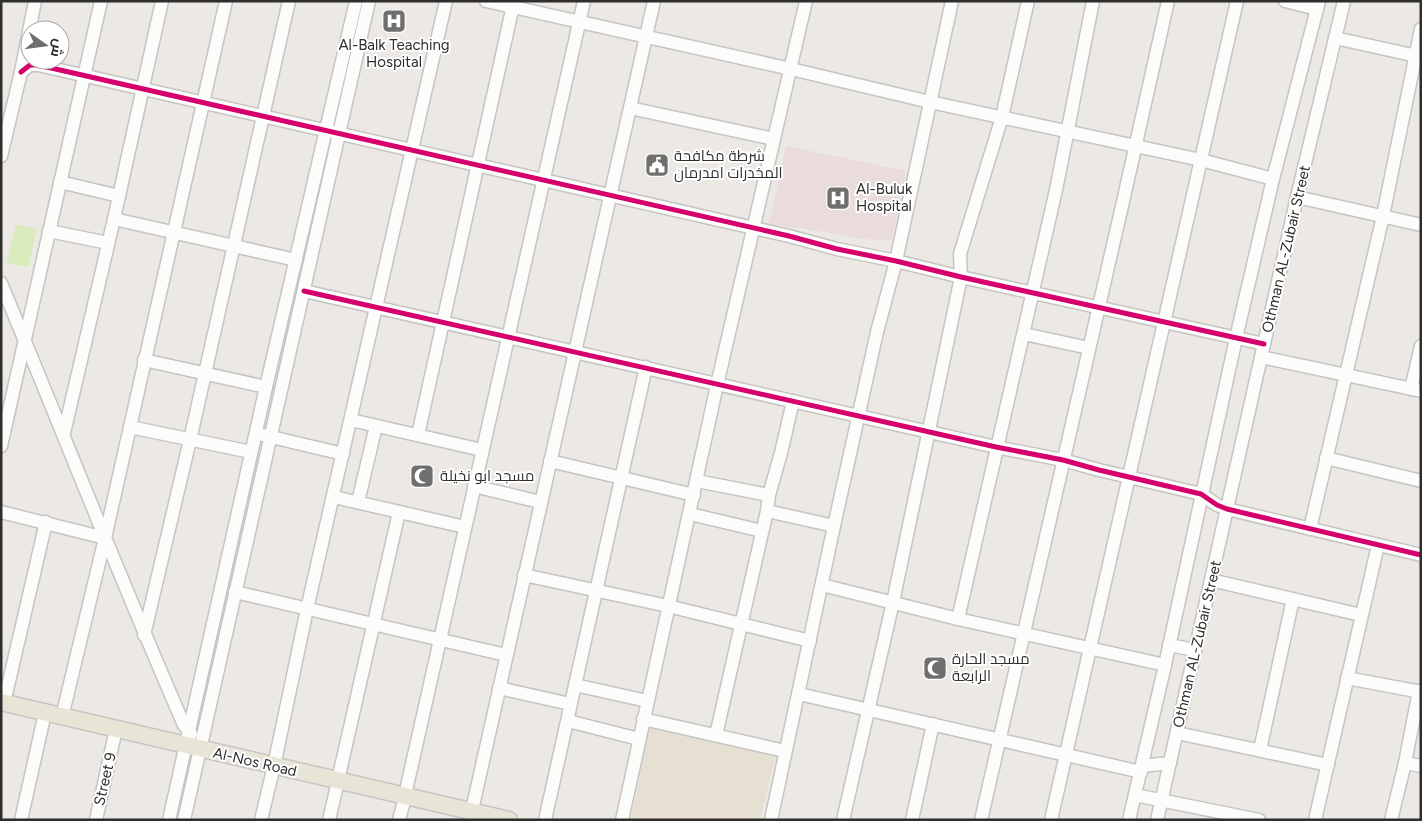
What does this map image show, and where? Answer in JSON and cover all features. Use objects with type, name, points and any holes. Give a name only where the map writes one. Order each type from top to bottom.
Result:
[{"type":"main road","name":"Al-Nos Road","points":[[2,706],[114,738],[193,747]]},
{"type":"main road","name":"Al-Nos Road","points":[[44,718],[62,717],[193,747],[273,770],[337,785],[402,807],[471,817],[509,820]]},
{"type":"street","points":[[32,20],[35,1]]},
{"type":"street","points":[[1,446],[101,1]]},
{"type":"street","points":[[64,433],[162,1]]},
{"type":"street","points":[[62,717],[130,427],[226,1]]},
{"type":"street","points":[[144,635],[289,1]]},
{"type":"street","points":[[184,820],[193,747],[251,452],[355,1]]},
{"type":"street","points":[[169,820],[193,747],[235,592],[369,1]]},
{"type":"street","points":[[261,820],[307,609],[446,1]]},
{"type":"street","points":[[486,1],[514,4],[646,38],[791,69],[930,102],[1201,160],[1273,179]]},
{"type":"street","points":[[402,807],[584,1]]},
{"type":"street","points":[[471,817],[540,502],[654,1]]},
{"type":"street","points":[[622,820],[717,385],[806,1]]},
{"type":"street","points":[[770,820],[877,332],[896,261],[952,1]]},
{"type":"street","points":[[843,820],[930,431],[961,277],[960,254],[1002,117],[1028,1]]},
{"type":"street","points":[[958,619],[996,447],[1024,334],[1068,131],[1093,1]]},
{"type":"street","points":[[981,820],[1168,1]]},
{"type":"street","points":[[1051,820],[1143,408],[1237,1]]},
{"type":"street","points":[[1129,820],[1165,665],[1236,338],[1273,179],[1318,5],[1285,1]]},
{"type":"street","name":"Othman AL-Zubair Street","points":[[1157,820],[1297,197],[1344,1]]},
{"type":"street","points":[[418,435],[514,4]]},
{"type":"street","points":[[1310,529],[1344,376],[1383,216],[1418,57],[1421,29]]},
{"type":"street","points":[[1335,38],[1418,57]]},
{"type":"street","points":[[1,156],[21,72],[24,70]]},
{"type":"street","points":[[67,70],[837,249],[1236,338],[1263,351],[1344,376],[1416,390],[1421,346]]},
{"type":"street","points":[[630,108],[774,139]]},
{"type":"street","points":[[60,182],[119,196]]},
{"type":"street","points":[[1297,197],[1421,225]]},
{"type":"street","points":[[114,219],[296,260]]},
{"type":"street","points":[[49,231],[108,243]]},
{"type":"street","points":[[1,283],[64,433],[144,635],[193,747]]},
{"type":"street","points":[[304,291],[646,367],[717,385],[1063,460],[1201,494],[1217,505],[1227,509],[1421,555]]},
{"type":"street","points":[[1024,334],[1090,348]]},
{"type":"street","points":[[144,360],[266,387]]},
{"type":"street","points":[[545,820],[646,367]]},
{"type":"street","points":[[716,735],[769,495],[781,453],[792,401]]},
{"type":"street","points":[[351,420],[482,450]]},
{"type":"street","points":[[358,502],[376,426]]},
{"type":"street","points":[[130,427],[251,452]]},
{"type":"street","points":[[255,434],[343,454]]},
{"type":"street","points":[[1326,458],[1421,481]]},
{"type":"street","points":[[550,462],[694,495]]},
{"type":"street","points":[[697,481],[769,495]]},
{"type":"street","points":[[474,486],[540,502]]},
{"type":"street","points":[[334,497],[464,527]]},
{"type":"street","points":[[767,511],[834,526]]},
{"type":"street","points":[[1,512],[105,536]]},
{"type":"street","points":[[329,820],[399,512]]},
{"type":"street","points":[[690,514],[762,531]]},
{"type":"street","points":[[2,706],[46,522]]},
{"type":"street","points":[[1315,820],[1378,544]]},
{"type":"street","points":[[524,575],[668,606],[810,641]]},
{"type":"street","points":[[1211,580],[1361,615]]},
{"type":"street","points":[[822,585],[958,619],[1024,632],[1165,665]]},
{"type":"street","points":[[235,592],[506,655]]},
{"type":"street","points":[[1260,750],[1294,600]]},
{"type":"street","points":[[1169,645],[1195,650]]},
{"type":"street","points":[[1347,678],[1420,692],[1391,820]]},
{"type":"street","points":[[575,684],[647,701]]},
{"type":"street","points":[[499,688],[570,704]]},
{"type":"street","points":[[799,694],[1066,755],[1141,769],[1170,764]]},
{"type":"street","points":[[21,820],[44,718]]},
{"type":"street","points":[[643,719],[785,751]]},
{"type":"street","points":[[568,722],[639,739]]},
{"type":"street","points":[[912,820],[933,724]]},
{"type":"street","points":[[1177,733],[1328,765]]},
{"type":"street","name":"Street 9","points":[[96,820],[114,738]]},
{"type":"street","points":[[1405,763],[1421,766]]},
{"type":"street","points":[[1135,795],[1259,820]]},
{"type":"shaded area","name":"Al-Buluk Hospital","points":[[786,146],[906,171],[892,240],[860,239],[769,224]]},
{"type":"shaded area","points":[[650,724],[776,754],[760,820],[631,820]]},
{"type":"green space","points":[[16,225],[37,229],[28,267],[7,263]]},
{"type":"cycle path","points":[[21,72],[30,65],[38,65],[789,236],[837,249],[1264,344]]},
{"type":"cycle path","points":[[304,291],[996,447],[1063,460],[1201,494],[1217,505],[1227,509],[1421,555]]},
{"type":"place","name":"Al-Balk Teaching Hospital","points":[[394,21]]},
{"type":"place","name":"شرطة مكافحة المخدرات امدرمان","points":[[657,165]]},
{"type":"place","name":"Al-Buluk Hospital","points":[[838,198]]},
{"type":"place","name":"مسجد ابو نخيلة","points":[[422,476]]},
{"type":"place","name":"مسجد الحارة الرابعة","points":[[935,668]]}]
